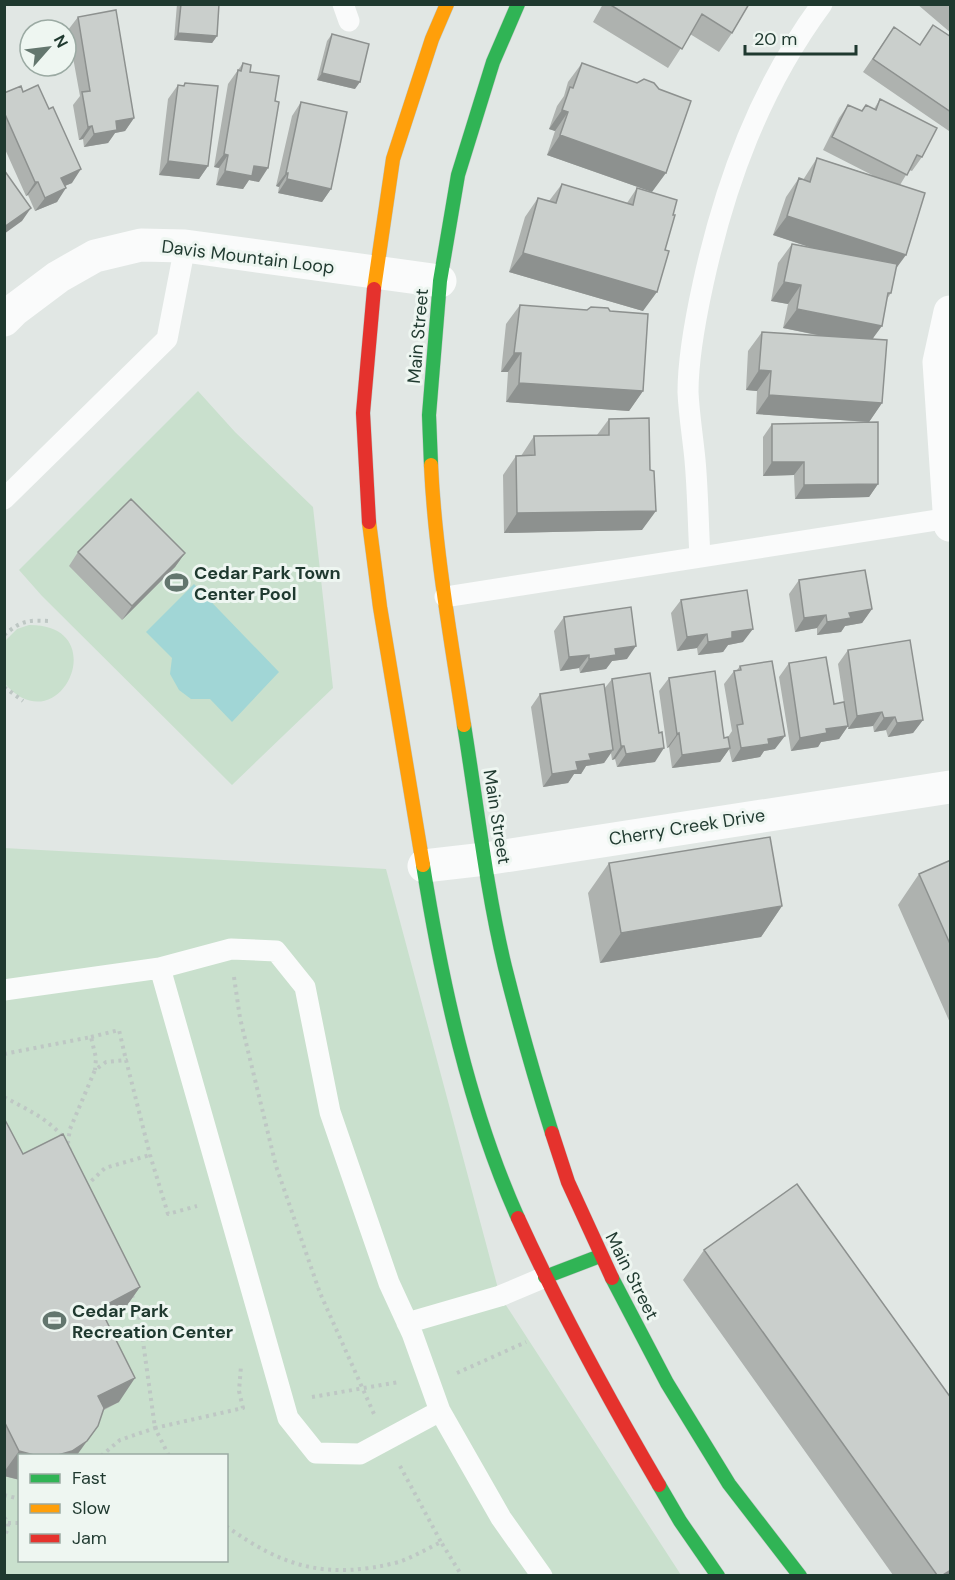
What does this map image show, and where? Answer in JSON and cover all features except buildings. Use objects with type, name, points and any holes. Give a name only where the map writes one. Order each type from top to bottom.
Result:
[{"type":"street","points":[[447,4],[432,39],[393,159],[375,272],[363,414],[367,506],[380,607],[438,956],[472,1090],[505,1188],[545,1277],[602,1388],[680,1521],[717,1575]]},
{"type":"street","name":"Main Street","points":[[518,4],[493,62],[458,175],[440,281],[429,415],[433,501],[445,597],[485,859],[505,966],[539,1092],[568,1182],[600,1256],[667,1383],[729,1484],[800,1575]]},
{"type":"street","name":"Davis Mountain Loop","points":[[4,320],[58,277],[95,256],[141,245],[185,246],[440,281]]},
{"type":"street","points":[[950,521],[939,362],[951,312]]},
{"type":"street","name":"Cherry Creek Drive","points":[[424,866],[485,859],[951,787]]},
{"type":"street","points":[[545,1277],[600,1256]]},
{"type":"lane","points":[[700,556],[688,391],[696,317],[733,173],[757,115],[805,27],[822,4]]},
{"type":"lane","points":[[4,499],[166,339],[185,246]]},
{"type":"lane","points":[[445,597],[700,556],[950,521]]},
{"type":"lane","points":[[4,990],[160,968],[231,949],[276,951],[305,987],[330,1112],[389,1284],[407,1323],[440,1411],[501,1518],[542,1575]]},
{"type":"lane","points":[[160,968],[288,1418],[316,1452],[360,1454],[440,1411]]},
{"type":"lane","points":[[407,1323],[500,1296],[545,1277]]},
{"type":"path","points":[[4,635],[18,624],[30,620],[50,621]]},
{"type":"path","points":[[4,687],[23,701]]},
{"type":"path","points":[[231,949],[240,1018],[276,1166],[320,1293],[386,1440],[441,1542],[462,1575]]},
{"type":"path","points":[[4,1053],[119,1030],[150,1155],[168,1214],[197,1206],[201,1216]]},
{"type":"path","points":[[72,1160],[68,1142],[70,1129],[95,1070],[96,1058],[91,1036]]},
{"type":"path","points":[[95,1070],[106,1062],[126,1060]]},
{"type":"path","points":[[4,1097],[54,1126],[68,1142]]},
{"type":"path","points":[[80,1178],[85,1188],[105,1168],[150,1155]]},
{"type":"path","points":[[131,1293],[140,1320],[155,1428],[168,1454]]},
{"type":"path","points":[[102,1454],[120,1440],[155,1428],[243,1408],[461,1372],[526,1341]]},
{"type":"path","points":[[243,1359],[239,1391],[243,1408]]},
{"type":"path","points":[[4,1517],[8,1523],[8,1531],[4,1536]]},
{"type":"path","points":[[8,1523],[18,1523]]},
{"type":"path","points":[[228,1527],[250,1543],[284,1561],[314,1571],[343,1573],[400,1562],[441,1542]]},
{"type":"green space","name":"Cedar Park Town Center Pool","points":[[198,391],[235,432],[313,507],[333,688],[232,785],[42,596],[19,570]]},
{"type":"green space","points":[[29,625],[55,630],[69,643],[74,660],[70,677],[59,692],[44,701],[25,699],[5,684],[5,641],[17,629]]},
{"type":"green space","points":[[4,848],[386,869],[500,1296],[681,1575],[5,1575]]},
{"type":"water","points":[[194,584],[279,672],[232,722],[210,699],[191,699],[179,690],[170,674],[172,658],[146,632]]},
{"type":"traffic: fast","points":[[431,465],[429,415],[440,281],[458,175],[493,62],[518,4]]},
{"type":"traffic: fast","points":[[464,725],[498,937],[533,1072],[552,1133]]},
{"type":"traffic: fast","points":[[423,865],[448,1000],[471,1090],[518,1218]]},
{"type":"traffic: fast","points":[[545,1277],[600,1256]]},
{"type":"traffic: fast","points":[[612,1278],[667,1383],[729,1484],[800,1576]]},
{"type":"traffic: fast","points":[[659,1485],[680,1521],[718,1576]]},
{"type":"traffic: slow","points":[[374,289],[393,159],[432,39],[447,4]]},
{"type":"traffic: slow","points":[[431,465],[440,563],[464,725]]},
{"type":"traffic: slow","points":[[369,522],[380,607],[423,865]]},
{"type":"traffic: jam","points":[[369,522],[363,413],[374,289]]},
{"type":"traffic: jam","points":[[552,1133],[568,1182],[612,1278]]},
{"type":"traffic: jam","points":[[518,1218],[585,1353],[659,1485]]},
{"type":"place","name":"Cedar Park Town Center Pool","points":[[176,583]]},
{"type":"place","name":"Cedar Park Recreation Center","points":[[54,1321]]}]
